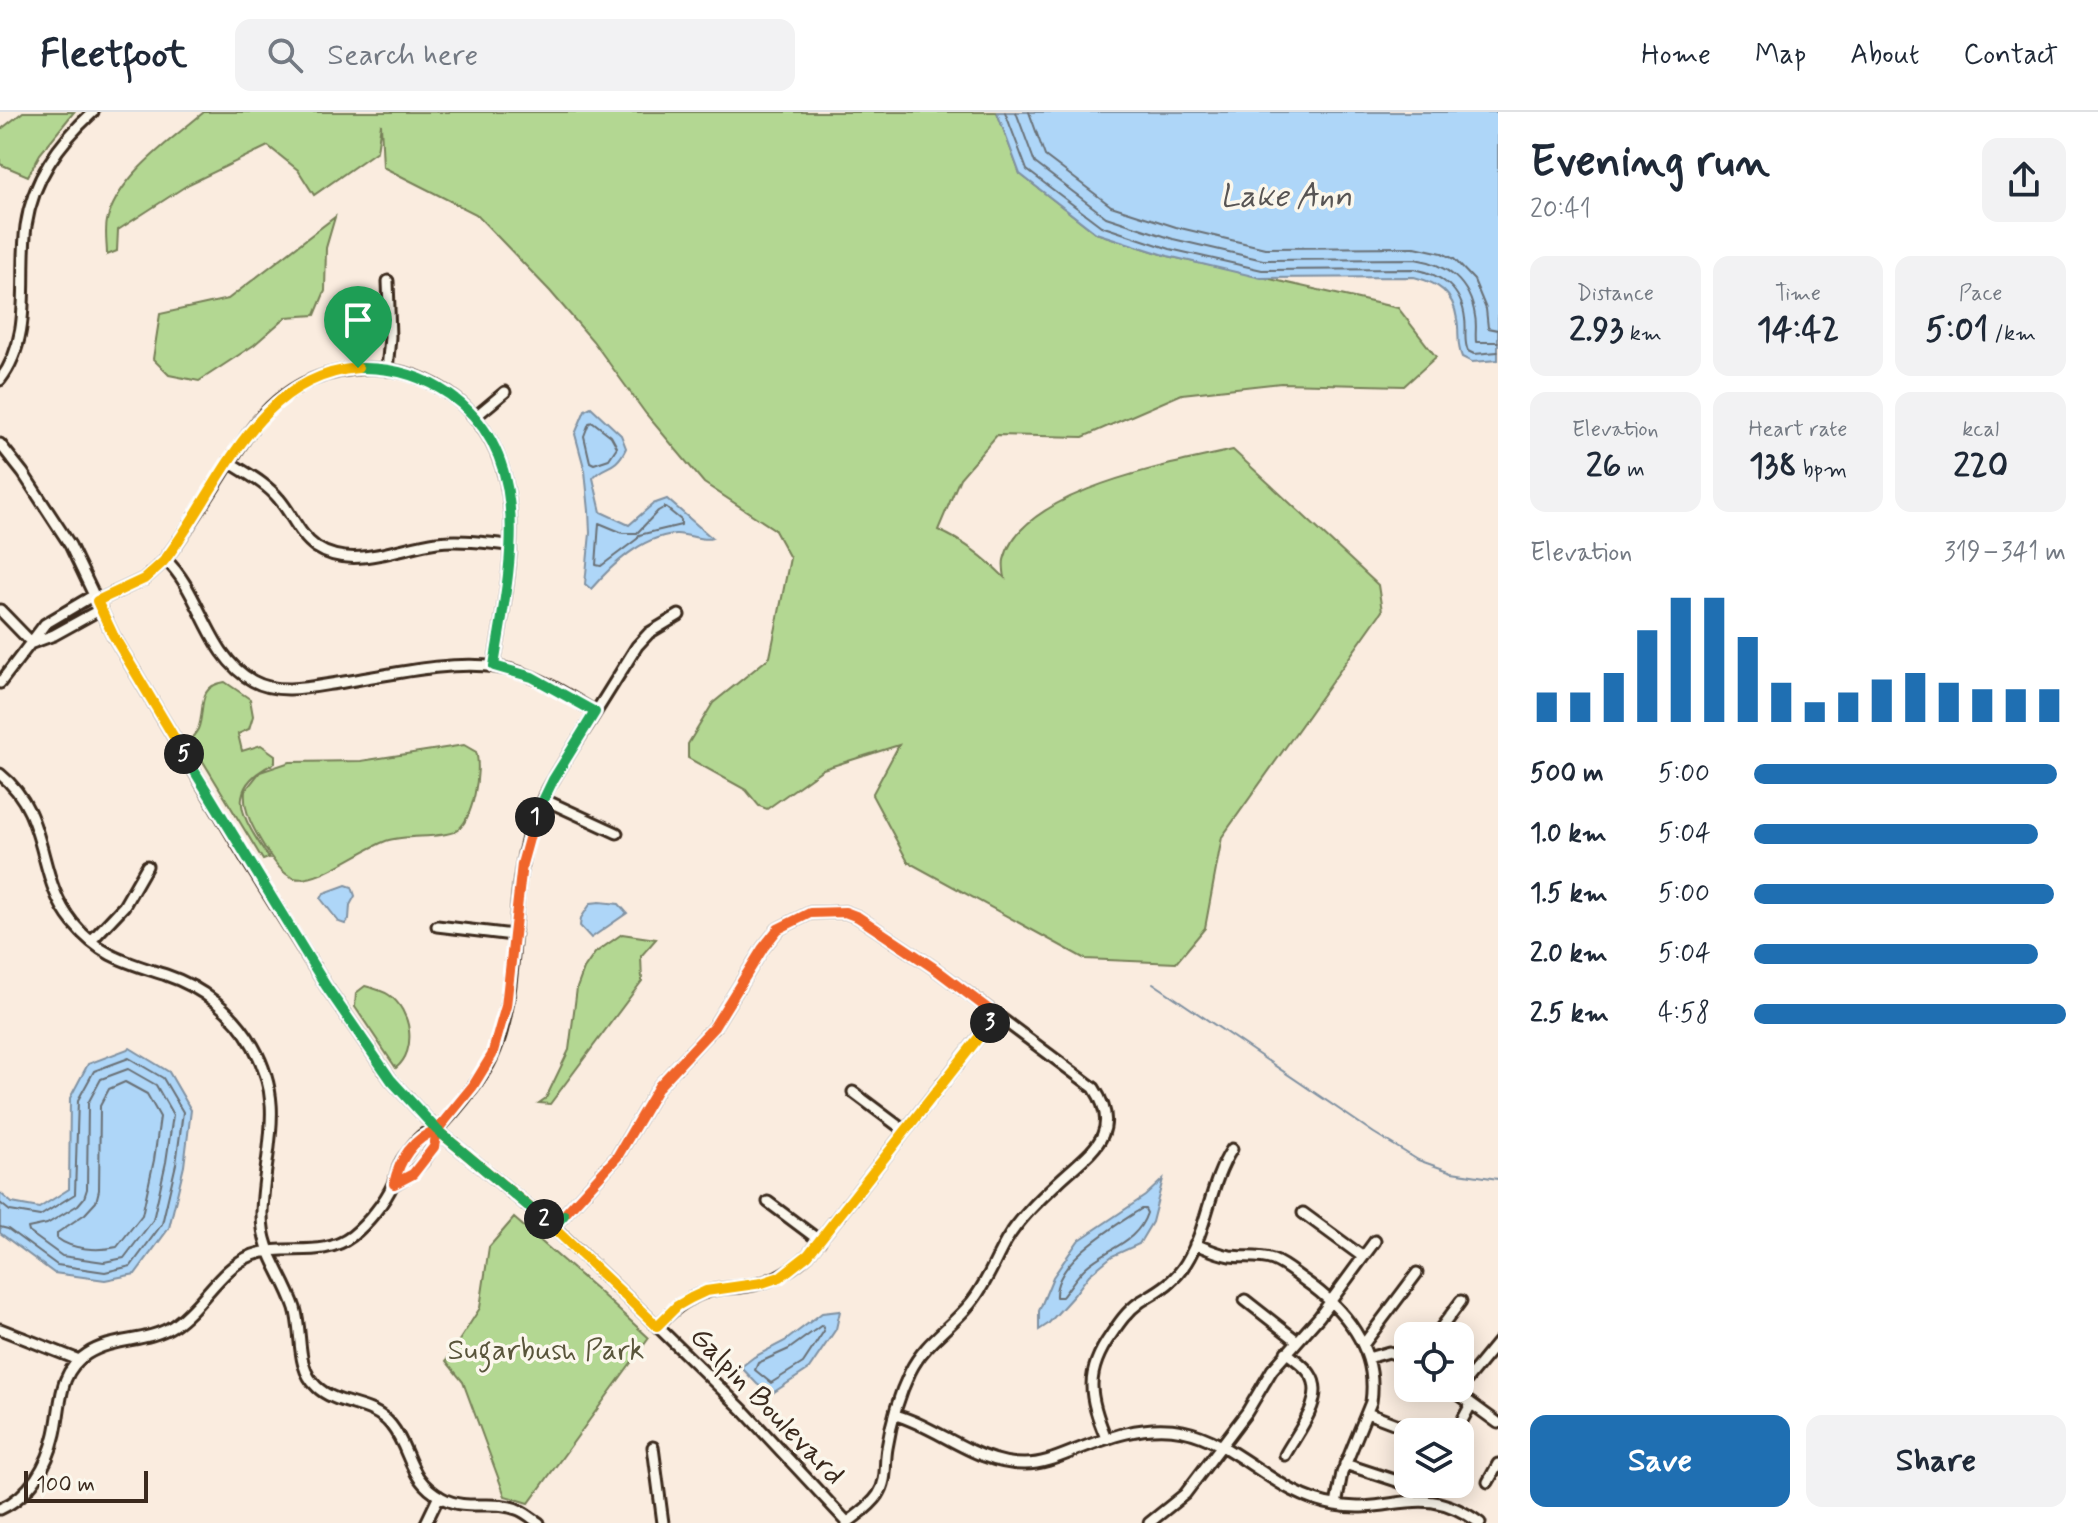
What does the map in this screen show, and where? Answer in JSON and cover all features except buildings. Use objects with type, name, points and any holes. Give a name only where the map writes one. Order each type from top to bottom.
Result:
[{"type":"street","points":[[0,380],[14,360],[21,333],[26,226],[32,200],[60,145],[93,112]]},
{"type":"street","points":[[387,370],[390,337],[388,281]]},
{"type":"street","points":[[0,683],[45,624],[144,579],[165,559],[261,416],[294,389],[324,375],[349,369],[406,373],[434,385],[458,400],[475,417],[495,446],[510,498],[510,545],[494,666]]},
{"type":"street","points":[[475,417],[505,392]]},
{"type":"street","name":"Galpin Boulevard","points":[[0,444],[70,544],[113,635],[242,851],[381,1068],[437,1130],[553,1227],[743,1409],[847,1523]]},
{"type":"street","points":[[229,462],[271,490],[320,553],[357,558],[437,542],[510,545]]},
{"type":"street","points":[[165,559],[184,580],[228,660],[260,684],[290,689],[444,668],[494,666],[532,677],[595,712]]},
{"type":"street","points":[[32,643],[54,635],[97,602]]},
{"type":"street","points":[[0,610],[32,643]]},
{"type":"street","points":[[394,1184],[413,1174],[434,1147],[437,1130],[473,1086],[492,1055],[504,1014],[525,847],[543,799],[643,639],[679,615]]},
{"type":"street","points":[[0,774],[24,799],[34,819],[54,890],[70,920],[91,941],[128,965],[167,975],[203,993],[230,1014],[252,1044],[267,1080],[272,1115],[262,1212],[267,1251],[295,1307],[305,1371],[317,1387],[330,1396],[384,1417],[398,1434],[411,1467],[439,1496],[468,1507],[514,1508],[539,1523]]},
{"type":"street","points":[[543,799],[617,833]]},
{"type":"street","points":[[91,941],[124,906],[147,866]]},
{"type":"street","points":[[553,1227],[617,1157],[659,1086],[714,1027],[778,929],[810,913],[845,912],[858,917],[934,968],[1094,1088],[1104,1109],[1104,1131],[1100,1142],[1024,1216],[970,1304],[925,1348],[909,1374],[895,1415],[880,1492],[847,1523]]},
{"type":"street","points":[[437,926],[513,935]]},
{"type":"street","points":[[657,1326],[677,1306],[706,1291],[762,1283],[780,1277],[808,1255],[996,1015]]},
{"type":"street","points":[[853,1092],[905,1131]]},
{"type":"street","points":[[0,1509],[19,1498],[40,1473],[55,1434],[62,1385],[79,1360],[97,1349],[152,1336],[169,1328],[189,1315],[232,1267],[250,1256],[267,1251],[312,1251],[343,1243],[366,1223],[394,1184],[398,1165],[422,1135],[437,1130]]},
{"type":"street","points":[[1106,1438],[1091,1392],[1091,1378],[1099,1352],[1129,1311],[1178,1275],[1195,1244],[1216,1179],[1232,1149]]},
{"type":"street","points":[[768,1202],[820,1241]]},
{"type":"street","points":[[1303,1213],[1363,1257]]},
{"type":"street","points":[[1149,1523],[1185,1494],[1247,1412],[1286,1352],[1331,1301],[1375,1241]]},
{"type":"street","points":[[1195,1244],[1232,1256],[1265,1257],[1278,1261],[1331,1301],[1353,1324],[1368,1358],[1373,1380],[1371,1402],[1345,1464],[1336,1505]]},
{"type":"street","points":[[1363,1345],[1417,1273]]},
{"type":"street","points":[[1245,1300],[1296,1340]]},
{"type":"street","points":[[1445,1322],[1461,1301]]},
{"type":"street","points":[[0,1329],[79,1360]]},
{"type":"street","points":[[1474,1368],[1498,1342]]},
{"type":"street","points":[[1285,1455],[1314,1402],[1316,1391],[1309,1372],[1286,1352]]},
{"type":"street","points":[[1368,1358],[1389,1352],[1394,1354]]},
{"type":"street","points":[[1468,1402],[1498,1423]]},
{"type":"street","points":[[1464,1418],[1471,1404]]},
{"type":"street","points":[[1367,1413],[1394,1423]]},
{"type":"street","points":[[895,1415],[925,1425],[968,1449],[1021,1465],[1049,1460],[1106,1438],[1137,1431],[1183,1431],[1220,1446],[1274,1482],[1312,1500],[1336,1505],[1425,1499],[1448,1504],[1480,1523]]},
{"type":"street","points":[[653,1447],[663,1523]]},
{"type":"street","points":[[1345,1464],[1394,1480]]},
{"type":"street","points":[[1488,1482],[1498,1464]]},
{"type":"street","points":[[426,1523],[439,1496]]},
{"type":"green space","points":[[23,112],[74,112],[40,154],[28,176],[0,164],[0,130]]},
{"type":"green space","points":[[204,112],[997,112],[1020,174],[1096,233],[1168,256],[1398,308],[1436,357],[1404,386],[1281,383],[1182,394],[1083,437],[997,435],[960,478],[938,530],[974,551],[1005,578],[1004,560],[1016,536],[1038,515],[1068,498],[1138,472],[1233,450],[1378,585],[1382,611],[1222,837],[1205,928],[1176,963],[1085,959],[908,862],[872,795],[899,745],[823,769],[767,809],[759,806],[746,790],[688,758],[688,744],[713,703],[770,657],[790,558],[774,529],[704,483],[646,414],[593,341],[476,214],[383,167],[381,124],[377,151],[314,195],[298,170],[268,146],[189,184],[118,230],[117,251],[107,255],[107,221],[124,186],[162,146]]},
{"type":"green space","points":[[335,217],[326,248],[325,291],[315,315],[286,317],[254,345],[199,381],[169,375],[153,359],[160,314],[228,299]]},
{"type":"green space","points":[[225,682],[250,699],[253,716],[249,729],[238,734],[242,751],[261,745],[275,755],[275,763],[258,773],[243,794],[245,817],[269,858],[263,860],[190,740],[198,729],[205,694],[209,688]]},
{"type":"green space","points":[[464,745],[476,752],[477,782],[467,817],[456,831],[389,840],[328,871],[304,879],[294,878],[281,870],[253,828],[248,814],[245,791],[260,772],[290,762],[361,761]]},
{"type":"green space","points":[[622,934],[656,939],[641,956],[642,981],[550,1104],[539,1103],[546,1098],[569,1050],[577,988],[584,969],[595,953]]},
{"type":"green space","points":[[365,986],[389,995],[397,1002],[407,1020],[407,1051],[396,1068],[355,1007],[356,993]]},
{"type":"green space","name":"Sugarbush Park","points":[[514,1218],[649,1338],[529,1503],[505,1496],[463,1382],[446,1361],[480,1308],[489,1247]]},
{"type":"water","name":"Lake Ann","points":[[997,112],[1498,112],[1498,360],[1472,362],[1462,357],[1452,302],[1443,290],[1423,279],[1261,278],[1168,256],[1096,233],[1020,174]]},
{"type":"water","points":[[591,407],[621,435],[626,448],[618,461],[593,478],[601,512],[629,525],[653,504],[667,499],[712,538],[675,534],[650,540],[618,562],[591,589],[585,584],[590,533],[585,471],[575,434],[585,410]]},
{"type":"water","points":[[346,885],[352,887],[355,896],[345,924],[339,922],[321,899],[324,893]]},
{"type":"water","points":[[591,903],[619,904],[627,913],[591,938],[580,926],[581,918]]},
{"type":"water","points":[[130,1048],[169,1072],[191,1110],[184,1166],[169,1228],[135,1274],[105,1280],[54,1273],[0,1233],[0,1193],[12,1203],[39,1208],[69,1189],[70,1098],[88,1064]]},
{"type":"water","points":[[1163,1179],[1152,1222],[1139,1244],[1112,1256],[1089,1275],[1048,1324],[1039,1330],[1039,1311],[1053,1277],[1078,1241],[1145,1196]]},
{"type":"water","points":[[840,1311],[836,1329],[809,1369],[771,1394],[741,1367],[785,1341],[822,1313]]},
{"type":"waterway","points":[[1153,983],[1418,1160],[1452,1172],[1498,1179]]},
{"type":"route","points":[[358,368],[315,379],[273,404],[250,431],[163,562],[144,579],[97,601],[113,635],[326,986],[372,1056],[437,1130],[459,1149],[553,1227],[617,1157],[659,1086],[714,1027],[778,929],[810,913],[845,912],[858,917],[934,968],[996,1015],[808,1255],[780,1277],[762,1283],[706,1291],[691,1298],[677,1306],[657,1326],[553,1227],[437,1130],[422,1135],[398,1165],[394,1184],[413,1174],[434,1147],[437,1130],[473,1086],[492,1055],[506,1006],[525,847],[553,780],[595,712],[532,677],[494,666],[509,569],[511,523],[507,479],[488,433],[458,400],[419,377],[397,371],[358,368]]}]
